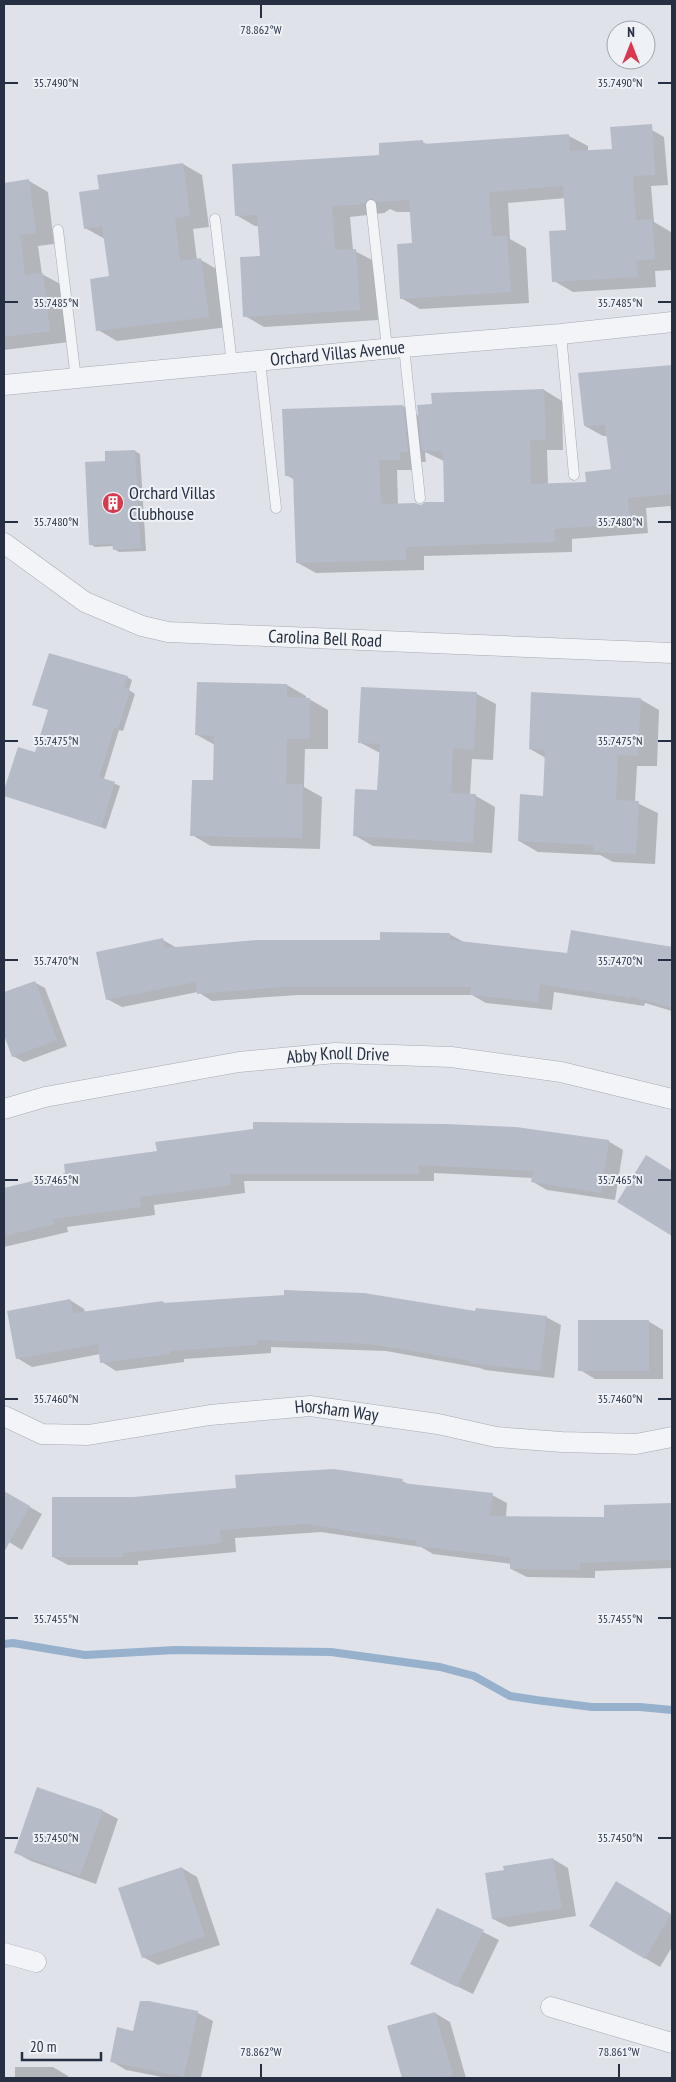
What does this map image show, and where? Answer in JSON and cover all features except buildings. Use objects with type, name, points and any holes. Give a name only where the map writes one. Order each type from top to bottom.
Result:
[{"type":"street","name":"Orchard Villas Avenue","points":[[4,385],[561,334],[672,322]]},
{"type":"street","name":"Carolina Bell Road","points":[[4,543],[85,602],[133,623],[168,632],[672,653]]},
{"type":"street","name":"Abby Knoll Drive","points":[[4,1109],[45,1097],[240,1062],[335,1053],[451,1057],[506,1064],[561,1072],[672,1099]]},
{"type":"street","name":"Horsham Way","points":[[4,1416],[42,1434],[88,1436],[210,1415],[310,1406],[438,1424],[496,1437],[562,1442],[636,1444],[672,1437]]},
{"type":"street","points":[[4,1953],[36,1962]]},
{"type":"street","points":[[551,2007],[672,2043]]},
{"type":"lane","points":[[371,205],[420,498]]},
{"type":"lane","points":[[215,219],[232,364]]},
{"type":"lane","points":[[58,230],[76,379]]},
{"type":"lane","points":[[561,334],[574,475]]},
{"type":"lane","points":[[260,362],[276,508]]},
{"type":"waterway","points":[[4,1644],[13,1643],[85,1655],[175,1650],[331,1652],[440,1667],[474,1676],[510,1696],[592,1707],[640,1707],[672,1710]]},
{"type":"place","name":"Orchard Villas Clubhouse","points":[[113,503]]}]
